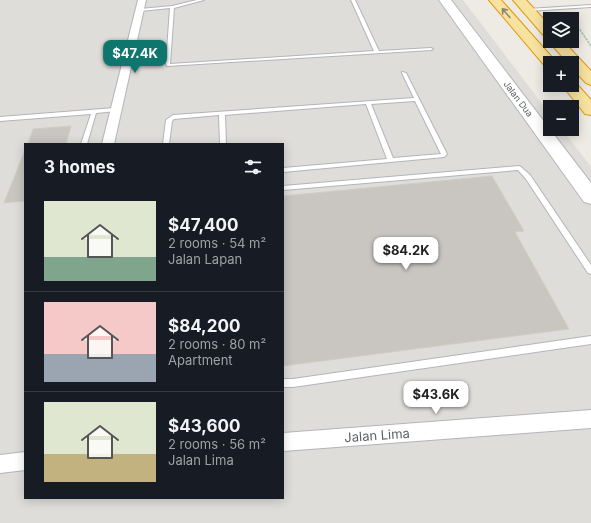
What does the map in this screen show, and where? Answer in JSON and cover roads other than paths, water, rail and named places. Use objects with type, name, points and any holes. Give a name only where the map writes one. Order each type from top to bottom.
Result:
[{"type":"highway","points":[[495,0],[544,56]]},
{"type":"highway","points":[[519,0],[543,26]]},
{"type":"highway","points":[[523,31],[543,34]]},
{"type":"highway","points":[[563,48],[591,80]]},
{"type":"highway","points":[[576,92],[590,109]]},
{"type":"main road","name":"Jalan Dua","points":[[445,0],[591,197]]},
{"type":"street","points":[[108,143],[142,0]]},
{"type":"street","name":"Jalan Lima","points":[[284,442],[591,419]]},
{"type":"street","points":[[0,464],[24,461]]},
{"type":"lane","points":[[140,10],[172,7],[202,0]]},
{"type":"lane","points":[[353,0],[378,52]]},
{"type":"lane","points":[[528,10],[591,6]]},
{"type":"lane","points":[[172,7],[168,64],[170,65],[432,49]]},
{"type":"lane","points":[[284,170],[437,157],[444,154],[404,73]]},
{"type":"lane","points":[[166,143],[169,120],[177,116],[416,99]]},
{"type":"lane","points":[[368,103],[391,161]]},
{"type":"lane","points":[[0,118],[115,110]]},
{"type":"lane","points":[[84,143],[94,111]]},
{"type":"lane","points":[[222,113],[223,143]]},
{"type":"lane","points":[[284,188],[519,168],[528,177],[591,271]]},
{"type":"lane","points":[[284,383],[301,382],[591,340]]}]
